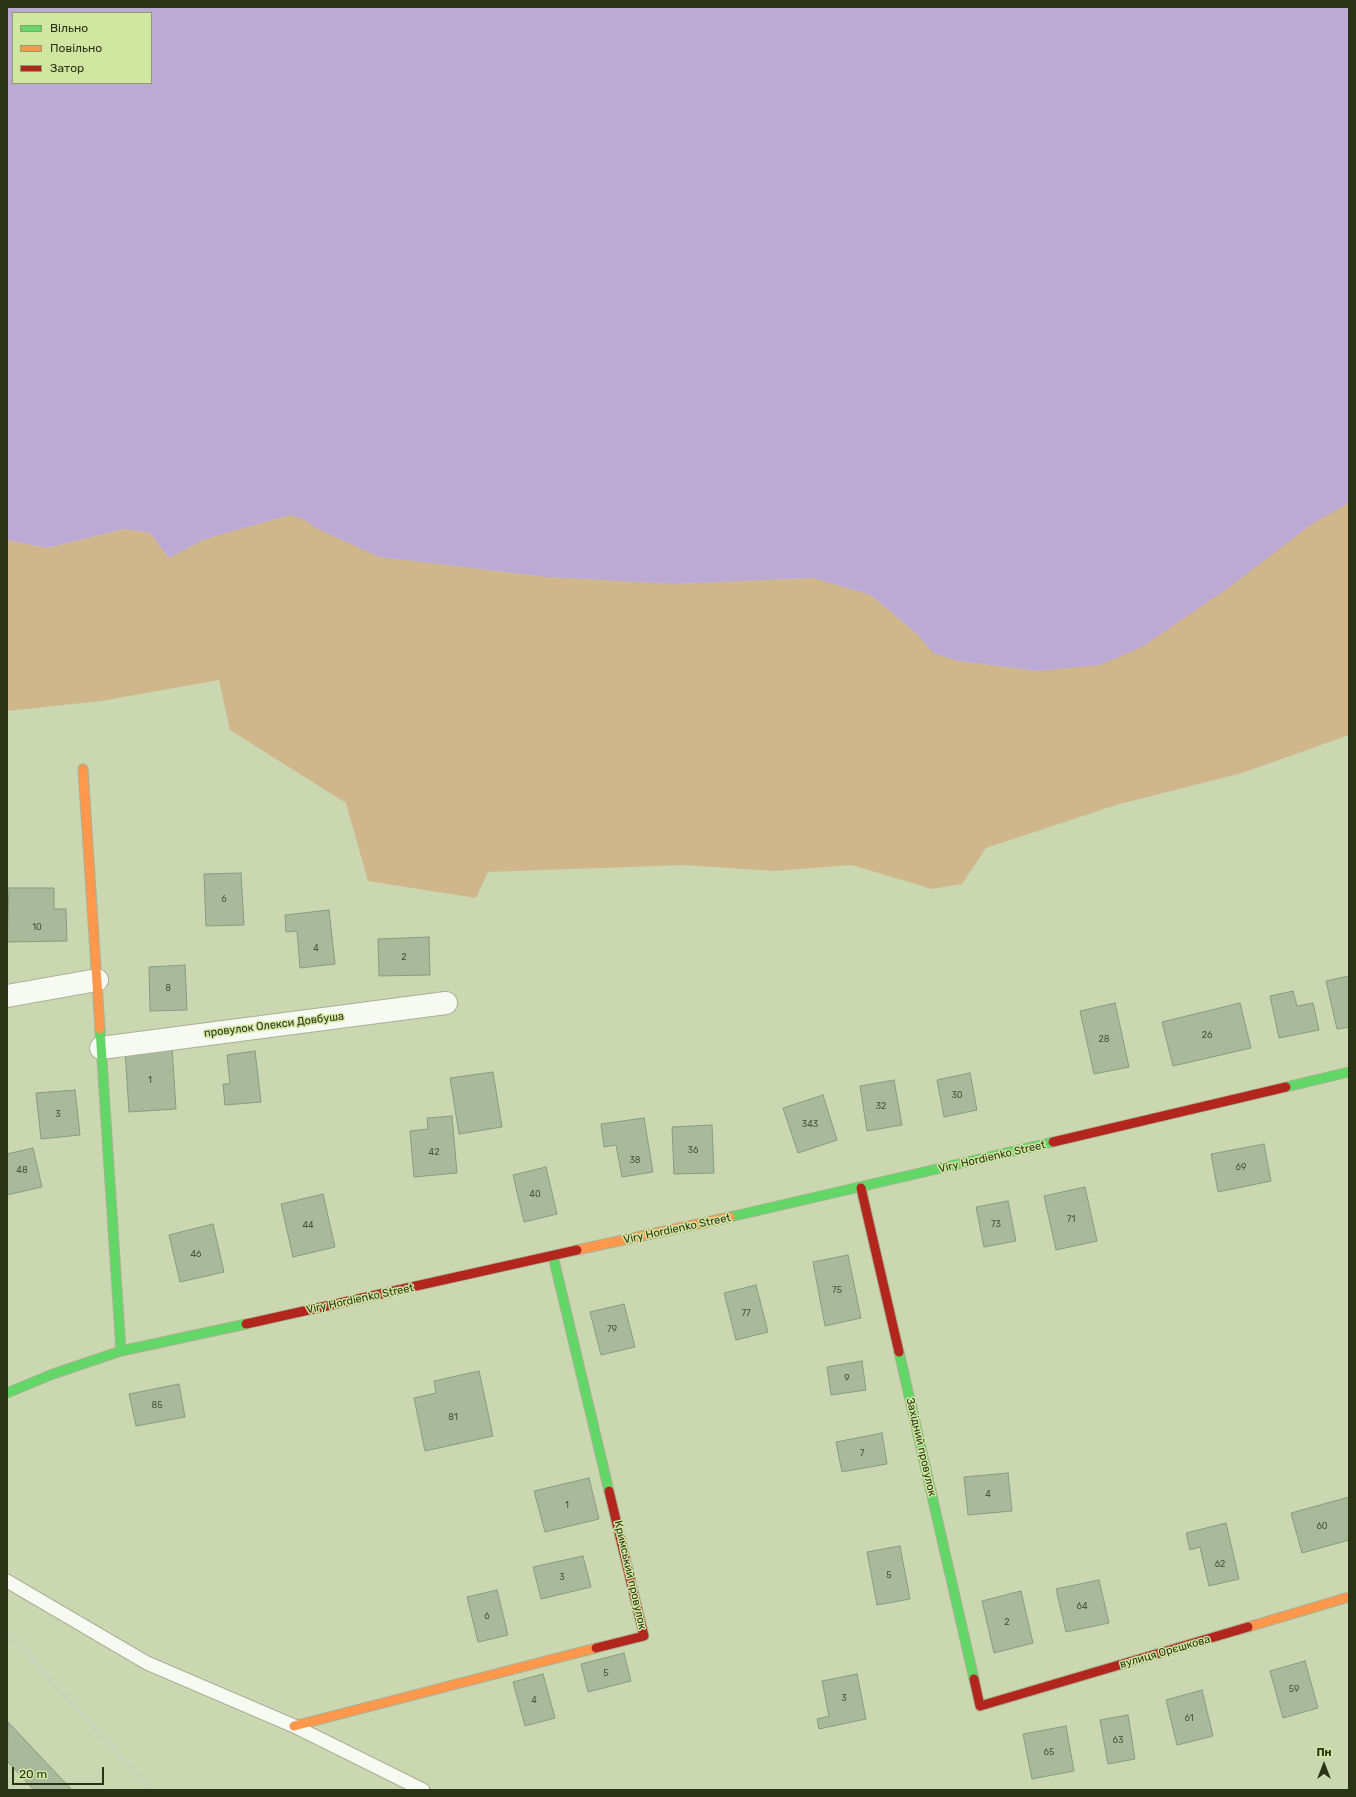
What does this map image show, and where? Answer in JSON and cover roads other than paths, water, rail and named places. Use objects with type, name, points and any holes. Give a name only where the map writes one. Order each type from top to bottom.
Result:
[{"type":"street","points":[[83,769],[121,1351]]},
{"type":"street","points":[[7,996],[97,980]]},
{"type":"street","name":"провулок Олекси Довбуша","points":[[101,1048],[446,1003]]},
{"type":"street","name":"Viry Hordienko Street","points":[[7,1393],[53,1374],[121,1351],[861,1188],[1349,1072]]},
{"type":"street","name":"Західний провулок","points":[[861,1188],[980,1706]]},
{"type":"street","name":"Кримський провулок","points":[[294,1726],[644,1636],[553,1256]]},
{"type":"street","name":"вулиця Орєшкова","points":[[980,1706],[1349,1597]]},
{"type":"lane","points":[[7,1581],[147,1663],[294,1726],[423,1790]]}]
